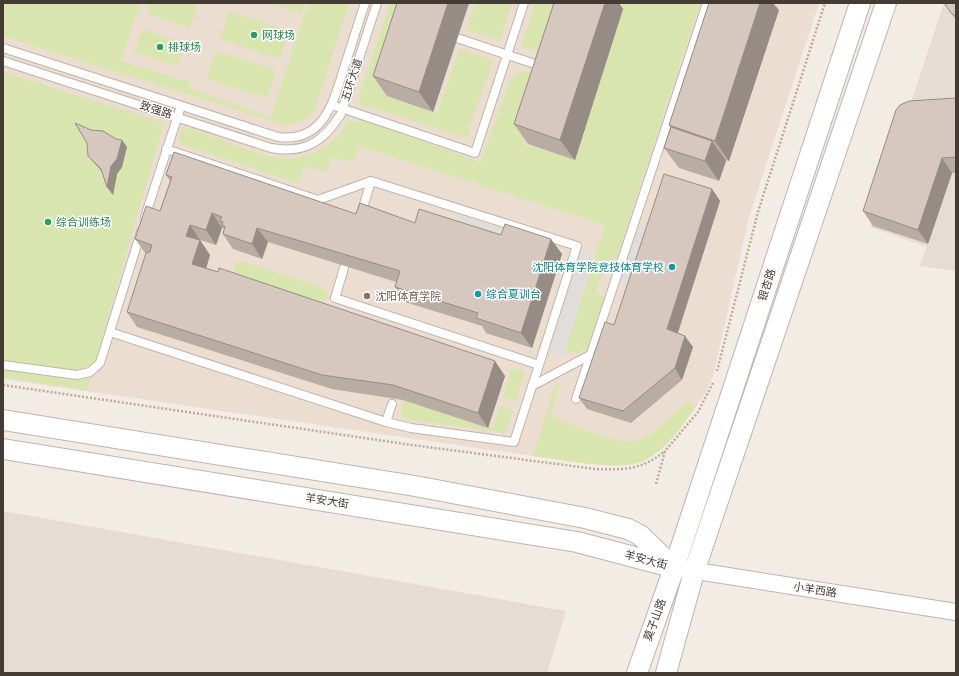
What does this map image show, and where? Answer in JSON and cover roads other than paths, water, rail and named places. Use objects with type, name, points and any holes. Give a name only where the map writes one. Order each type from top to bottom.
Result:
[{"type":"street","name":"银杏路","points":[[674,568],[860,3]]},
{"type":"street","points":[[666,673],[694,572],[886,3]]},
{"type":"street","name":"羊安大街","points":[[3,420],[415,486],[585,518],[628,529],[640,535],[674,568]]},
{"type":"street","name":"羊安大街","points":[[3,448],[577,542],[674,568]]},
{"type":"street","name":"小羊西路","points":[[674,568],[956,612]]},
{"type":"street","name":"莫子山路","points":[[637,673],[674,568]]},
{"type":"lane","name":"五环大道","points":[[306,134],[317,126],[332,105],[365,3]]},
{"type":"lane","name":"五环大道","points":[[309,145],[325,135],[343,109],[377,3]]},
{"type":"lane","points":[[332,105],[475,152],[524,3]]},
{"type":"lane","points":[[576,399],[690,64],[707,3]]},
{"type":"lane","points":[[457,38],[552,70]]},
{"type":"lane","name":"致强路","points":[[3,48],[278,137],[292,139],[306,134]]},
{"type":"lane","name":"致强路","points":[[3,61],[271,148],[290,150],[309,145]]},
{"type":"lane","points":[[3,365],[77,375],[90,372],[100,363],[166,149],[181,106]]},
{"type":"lane","points":[[110,332],[386,422],[411,428],[514,442],[577,246],[371,181],[318,200],[166,149]]},
{"type":"lane","points":[[358,222],[371,181]]},
{"type":"lane","points":[[344,268],[335,298],[417,329],[539,365]]},
{"type":"lane","points":[[532,386],[590,355]]},
{"type":"lane","points":[[386,422],[392,404]]},
{"type":"place","name":"网球场","points":[[254,35]]},
{"type":"place","name":"排球场","points":[[160,47]]},
{"type":"place","name":"综合训练场","points":[[48,222]]},
{"type":"place","name":"沈阳体育学院竞技体育学校","points":[[672,267]]},
{"type":"place","name":"综合夏训台","points":[[478,294]]},
{"type":"place","name":"沈阳体育学院","points":[[367,296]]}]
